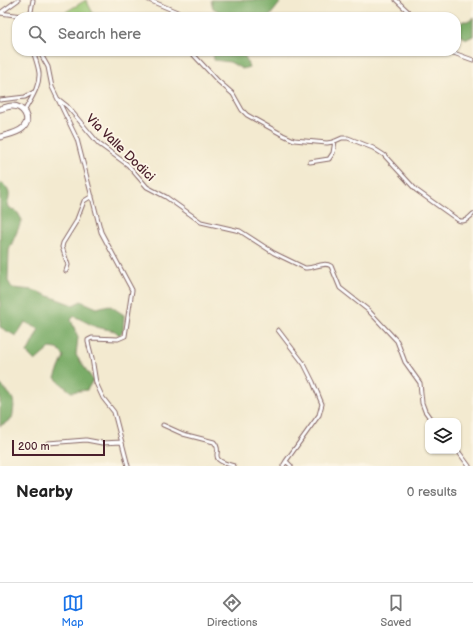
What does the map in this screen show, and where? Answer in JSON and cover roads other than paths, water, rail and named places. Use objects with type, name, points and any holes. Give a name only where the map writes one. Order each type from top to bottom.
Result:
[{"type":"main road","points":[[0,109],[14,106],[20,108],[24,112],[26,120],[23,128],[0,137]]},
{"type":"street","points":[[0,13],[18,0]]},
{"type":"street","points":[[31,12],[33,0]]},
{"type":"street","points":[[149,0],[177,12]]},
{"type":"street","points":[[396,0],[409,12]]},
{"type":"street","points":[[0,13],[12,15]]},
{"type":"street","points":[[24,112],[38,82],[39,74],[34,56]]},
{"type":"street","points":[[42,56],[48,67],[52,88],[77,139],[102,234],[132,290],[125,336],[118,339],[92,338],[88,340],[96,383],[103,398],[113,411],[128,466]]},
{"type":"street","points":[[195,56],[218,82],[233,94],[246,114],[283,135],[294,140],[325,143],[350,138],[378,151],[416,190],[462,222],[466,221],[473,214]]},
{"type":"street","points":[[461,56],[473,60]]},
{"type":"street","points":[[0,100],[25,97],[35,91]]},
{"type":"street","name":"Via Valle Dodici","points":[[58,99],[67,106],[99,144],[129,166],[144,186],[166,197],[200,221],[240,231],[274,253],[305,268],[327,264],[333,268],[340,288],[367,309],[398,342],[404,362],[419,382],[421,387],[422,404],[430,418]]},
{"type":"street","points":[[310,162],[329,159],[334,153],[335,141]]},
{"type":"street","points":[[66,271],[68,265],[62,247],[63,243],[76,222],[84,201],[92,196]]},
{"type":"street","points":[[278,330],[304,364],[322,404],[320,414],[283,466]]},
{"type":"street","points":[[163,425],[183,434],[214,442],[217,445],[216,457],[218,460],[234,466]]},
{"type":"street","points":[[48,443],[88,440],[102,443],[122,442]]},
{"type":"street","points":[[460,454],[469,466]]},
{"type":"street","points":[[286,461],[291,466]]}]
